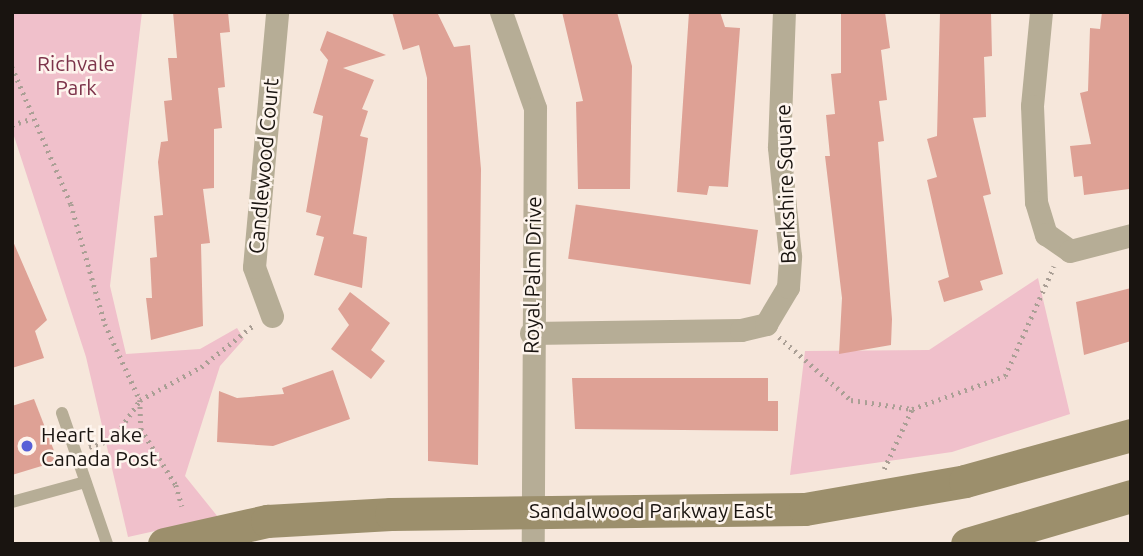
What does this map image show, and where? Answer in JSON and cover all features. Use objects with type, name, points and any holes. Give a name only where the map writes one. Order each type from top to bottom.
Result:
[{"type":"main road","name":"Sandalwood Parkway East","points":[[164,544],[267,521],[531,510],[805,509],[869,500],[965,481],[1131,435]]},
{"type":"main road","points":[[967,544],[1131,496]]},
{"type":"street","name":"Candlewood Court","points":[[272,316],[254,267],[277,12]]},
{"type":"street","name":"Royal Palm Drive","points":[[501,12],[535,108],[531,333],[533,544]]},
{"type":"street","name":"Berkshire Square","points":[[531,333],[741,330],[766,324],[788,287],[779,147],[784,12]]},
{"type":"street","points":[[1041,12],[1032,106],[1036,202],[1046,234],[1070,251],[1131,235]]},
{"type":"lane","points":[[62,413],[107,544]]},
{"type":"lane","points":[[12,502],[85,481]]},
{"type":"path","points":[[12,67],[30,119],[71,204],[105,324],[140,401],[145,441],[177,485],[182,506]]},
{"type":"path","points":[[12,125],[30,119]]},
{"type":"path","points":[[741,330],[782,338],[851,400],[912,409],[1005,376],[1055,264],[1070,251]]},
{"type":"path","points":[[75,452],[113,439],[140,401],[201,367],[272,316]]},
{"type":"path","points":[[869,500],[912,409]]},
{"type":"green space","name":"Richvale Park","points":[[12,12],[142,12],[110,286],[126,354],[200,349],[237,328],[244,339],[220,366],[185,476],[218,517],[128,537],[86,357],[12,130]]},
{"type":"green space","points":[[1038,278],[1070,414],[952,452],[790,475],[805,351],[929,350]]},
{"type":"building","points":[[173,12],[228,12],[230,32],[220,33],[225,87],[218,88],[222,128],[214,129],[214,188],[203,189],[210,243],[201,244],[203,326],[151,340],[146,298],[152,298],[150,258],[157,257],[154,216],[163,215],[158,162],[161,142],[168,141],[164,101],[172,100],[168,58],[177,58]]},
{"type":"building","points":[[392,12],[437,12],[454,47],[470,45],[481,169],[478,465],[428,461],[427,78],[419,45],[403,50]]},
{"type":"building","points":[[562,12],[617,12],[632,66],[630,189],[578,189],[576,102],[583,101]]},
{"type":"building","points":[[689,12],[720,12],[725,27],[740,28],[728,187],[709,186],[707,195],[677,192]]},
{"type":"building","points":[[841,12],[885,12],[890,48],[881,50],[887,100],[879,101],[884,141],[878,142],[892,319],[891,345],[839,354],[842,298],[825,156],[830,156],[826,115],[835,114],[831,74],[841,73]]},
{"type":"building","points":[[940,12],[991,12],[992,56],[984,57],[986,117],[973,118],[991,194],[983,196],[1003,274],[980,281],[983,290],[944,302],[938,281],[949,277],[927,180],[937,177],[927,139],[937,136]]},
{"type":"building","points":[[1102,12],[1131,12],[1129,189],[1084,195],[1082,176],[1074,177],[1070,146],[1091,144],[1080,93],[1088,91],[1090,28],[1100,29]]},
{"type":"building","points":[[327,31],[386,55],[343,68],[374,80],[362,109],[368,111],[360,136],[368,138],[353,234],[367,237],[362,288],[314,275],[324,237],[316,235],[321,216],[306,212],[323,116],[313,113],[328,60],[320,50]]},
{"type":"building","points":[[576,204],[758,230],[750,284],[568,259]]},
{"type":"building","points":[[12,239],[47,320],[35,331],[44,358],[12,368]]},
{"type":"building","points":[[1131,288],[1131,341],[1084,355],[1076,302]]},
{"type":"building","points":[[350,292],[390,323],[371,350],[385,361],[371,379],[331,349],[349,325],[338,309]]},
{"type":"building","points":[[333,370],[350,419],[273,446],[217,442],[219,391],[237,398],[284,394],[282,388]]},
{"type":"building","points":[[572,378],[768,378],[768,401],[778,401],[778,431],[575,429]]},
{"type":"building","points":[[34,399],[58,461],[12,475],[12,406]]},
{"type":"place","name":"Heart Lake Canada Post","points":[[27,446]]}]
